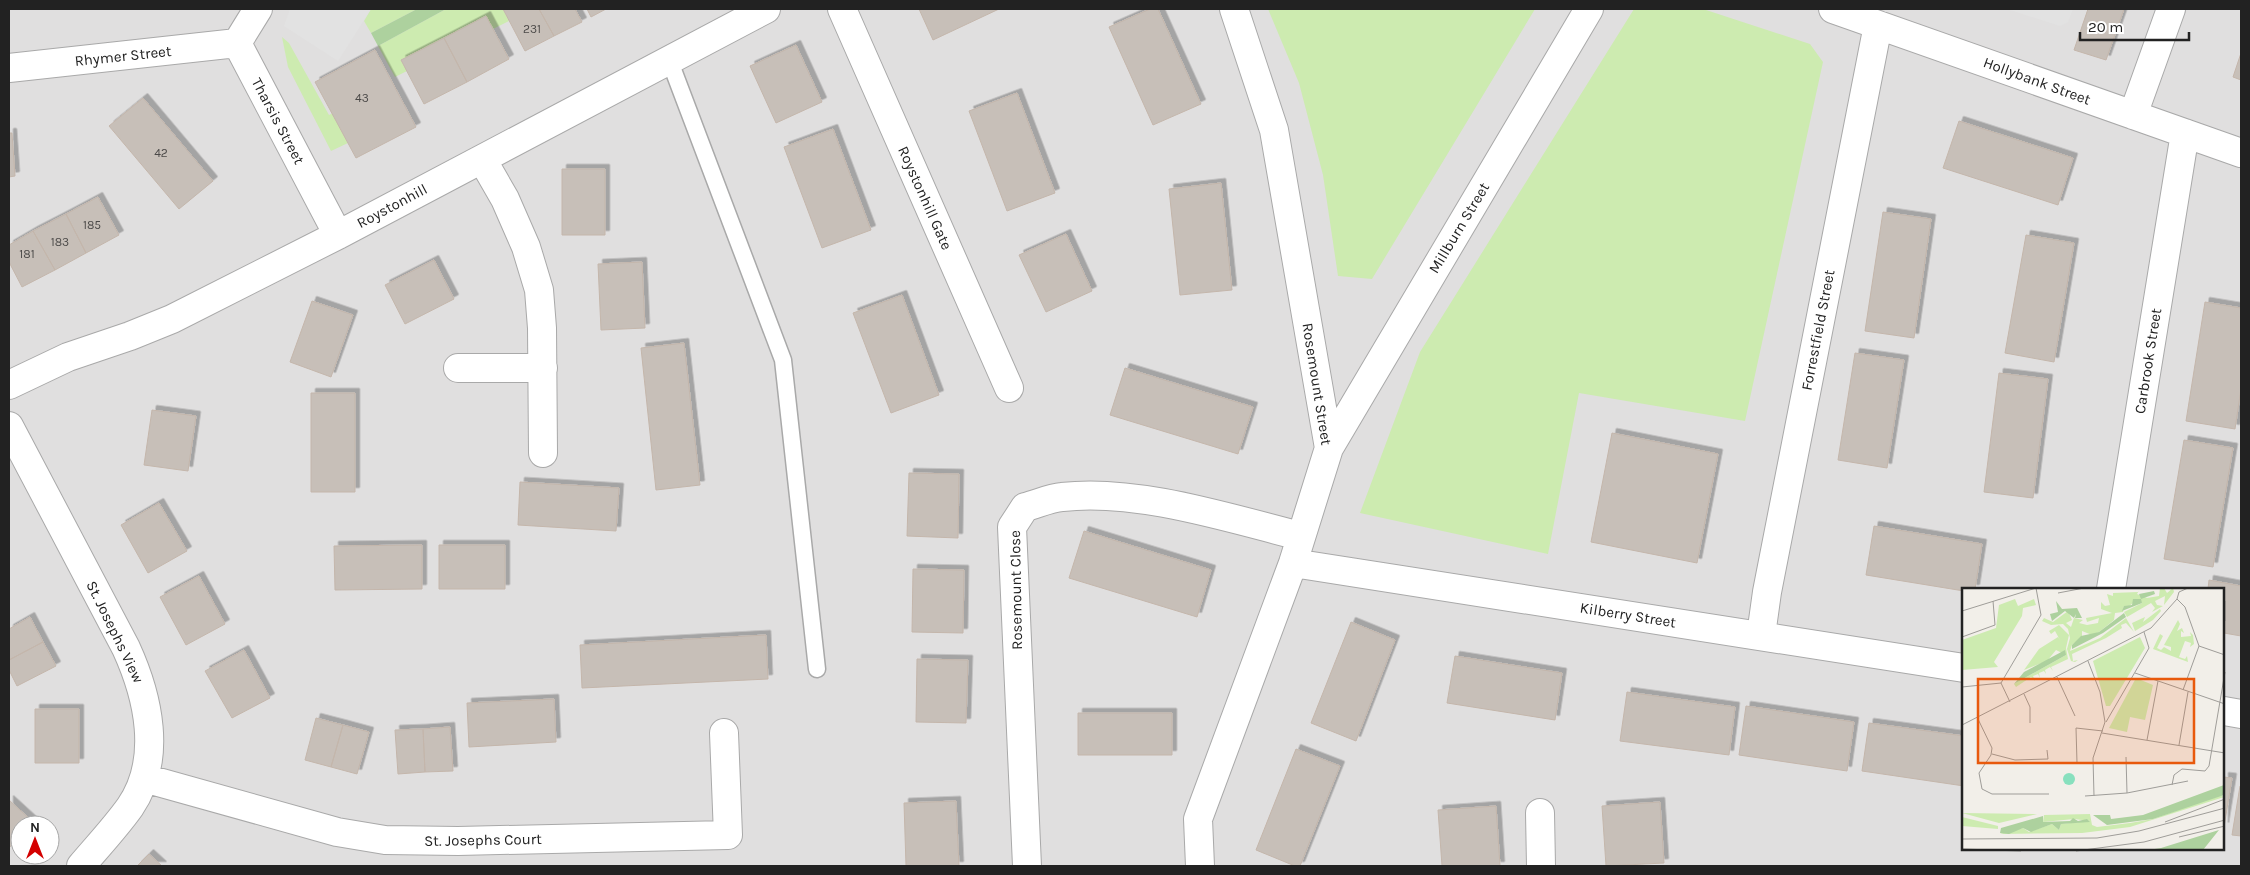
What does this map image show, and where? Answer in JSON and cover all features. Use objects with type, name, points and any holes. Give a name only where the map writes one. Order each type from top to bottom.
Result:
[{"type":"street","points":[[237,43],[258,9]]},
{"type":"street","name":"Roystonhill","points":[[9,385],[68,357],[172,319],[482,159],[766,9]]},
{"type":"street","name":"Roystonhill Gate","points":[[842,9],[1009,388]]},
{"type":"street","name":"Rosemount Street","points":[[1200,866],[1198,819],[1293,563],[1328,448],[1274,130],[1234,9]]},
{"type":"street","name":"Millburn Street","points":[[1328,448],[1589,9]]},
{"type":"street","name":"Hollybank Street","points":[[1833,9],[2241,153]]},
{"type":"street","points":[[2133,115],[2171,9]]},
{"type":"street","name":"Forrestfield Street","points":[[1761,635],[1769,582],[1878,24]]},
{"type":"street","name":"Rhymer Street","points":[[9,68],[237,43]]},
{"type":"street","name":"Tharsis Street","points":[[237,43],[338,234]]},
{"type":"street","name":"Carbrook Street","points":[[2110,588],[2185,133]]},
{"type":"street","points":[[482,159],[505,199],[534,269],[541,308],[543,453]]},
{"type":"street","points":[[458,368],[543,368]]},
{"type":"street","name":"St. Josephs View","points":[[9,426],[135,669],[141,684],[148,719],[149,736],[144,778],[130,807],[80,866]]},
{"type":"street","name":"Rosemount Close","points":[[1027,866],[1012,527],[1025,507],[1061,497],[1106,495],[1188,508],[1300,536]]},
{"type":"street","name":"Kilberry Street","points":[[1293,563],[1962,668]]},
{"type":"street","points":[[2225,711],[2241,714]]},
{"type":"street","name":"St. Josephs Court","points":[[144,778],[337,832],[386,840],[458,841],[728,835],[724,733]]},
{"type":"street","points":[[1540,813],[1542,866]]},
{"type":"lane","points":[[669,59],[783,360],[817,669]]},
{"type":"shaded area","points":[[9,9],[2241,9],[2241,866],[9,866]]},
{"type":"shaded area","points":[[290,9],[371,9],[338,61],[284,26]]},
{"type":"shaded area","points":[[2007,9],[2073,9],[2068,22],[2060,26]]},
{"type":"green space","points":[[371,9],[417,9],[371,33],[364,21]]},
{"type":"green space","points":[[417,9],[446,9],[378,46],[371,33]]},
{"type":"green space","points":[[446,9],[503,9],[509,21],[493,29],[486,16],[401,60],[407,71],[395,77],[378,46]]},
{"type":"green space","points":[[1268,9],[1535,9],[1372,279],[1338,276],[1323,175],[1299,83]]},
{"type":"green space","points":[[1634,9],[1703,9],[1810,44],[1823,62],[1745,421],[1579,393],[1548,554],[1360,513],[1420,352]]},
{"type":"green space","points":[[282,37],[289,43],[329,115],[333,113],[348,143],[331,151],[288,67]]},
{"type":"building","points":[[503,9],[539,9],[554,36],[525,51]]},
{"type":"building","points":[[539,9],[575,9],[582,22],[554,36]]},
{"type":"building","points":[[587,9],[606,9],[591,17]]},
{"type":"building","points":[[919,9],[999,9],[933,40]]},
{"type":"building","points":[[1150,9],[1158,9],[1201,104],[1153,125],[1109,27]]},
{"type":"building","points":[[2088,9],[2124,9],[2106,60],[2074,50]]},
{"type":"building","points":[[486,16],[509,59],[467,82],[444,38]]},
{"type":"building","points":[[444,38],[467,82],[424,104],[401,60]]},
{"type":"building","points":[[796,45],[822,102],[776,123],[750,66]]},
{"type":"building","points":[[375,50],[416,127],[356,158],[315,82]]},
{"type":"building","points":[[2241,53],[2241,80],[2233,77]]},
{"type":"building","points":[[1017,93],[1055,193],[1007,211],[969,111]]},
{"type":"building","points":[[143,98],[213,181],[179,209],[109,126]]},
{"type":"building","points":[[1959,121],[2073,158],[2058,205],[1943,168]]},
{"type":"building","points":[[833,129],[871,230],[822,248],[784,147]]},
{"type":"building","points":[[9,133],[12,133],[15,176],[9,177]]},
{"type":"building","points":[[562,169],[605,169],[605,235],[562,235]]},
{"type":"building","points":[[1221,183],[1232,290],[1180,295],[1169,189]]},
{"type":"building","points":[[98,197],[119,235],[86,253],[66,214]]},
{"type":"building","points":[[1883,212],[1931,219],[1914,338],[1865,331]]},
{"type":"building","points":[[66,214],[86,253],[55,270],[33,231]]},
{"type":"building","points":[[33,231],[55,270],[22,287],[9,262],[9,245]]},
{"type":"building","points":[[1066,234],[1092,291],[1046,312],[1019,255]]},
{"type":"building","points":[[2026,235],[2074,243],[2054,362],[2005,353]]},
{"type":"building","points":[[434,260],[454,299],[405,324],[385,285]]},
{"type":"building","points":[[642,262],[645,328],[601,330],[598,264]]},
{"type":"building","points":[[902,295],[939,395],[891,413],[853,313]]},
{"type":"building","points":[[312,301],[353,315],[331,377],[290,362]]},
{"type":"building","points":[[2205,302],[2241,308],[2241,389],[2235,429],[2186,421]]},
{"type":"building","points":[[684,343],[700,485],[656,490],[641,348]]},
{"type":"building","points":[[1855,353],[1904,360],[1887,468],[1838,460]]},
{"type":"building","points":[[1125,368],[1253,407],[1238,454],[1110,415]]},
{"type":"building","points":[[1999,373],[2048,379],[2033,498],[1984,492]]},
{"type":"building","points":[[311,393],[355,393],[355,492],[311,492]]},
{"type":"building","points":[[152,410],[196,416],[188,471],[144,465]]},
{"type":"building","points":[[1612,433],[1718,454],[1697,563],[1591,542]]},
{"type":"building","points":[[2184,440],[2233,448],[2213,567],[2164,559]]},
{"type":"building","points":[[909,473],[959,474],[958,538],[907,536]]},
{"type":"building","points":[[520,482],[619,488],[616,531],[518,525]]},
{"type":"building","points":[[159,503],[187,551],[148,573],[121,525]]},
{"type":"building","points":[[1874,526],[1982,544],[1975,588],[1962,588],[1962,591],[1866,575]]},
{"type":"building","points":[[1084,531],[1211,570],[1197,617],[1069,578]]},
{"type":"building","points":[[422,545],[422,589],[335,590],[334,546]]},
{"type":"building","points":[[439,545],[505,545],[505,589],[439,589]]},
{"type":"building","points":[[913,569],[964,570],[963,633],[912,632]]},
{"type":"building","points":[[199,576],[225,624],[186,645],[160,597]]},
{"type":"building","points":[[2209,580],[2241,586],[2241,636],[2225,633],[2225,588],[2208,588]]},
{"type":"building","points":[[30,617],[43,642],[9,660],[9,629]]},
{"type":"building","points":[[1351,622],[1395,640],[1356,741],[1311,723]]},
{"type":"building","points":[[766,635],[768,679],[582,688],[580,645]]},
{"type":"building","points":[[43,642],[56,666],[17,686],[9,670],[9,660]]},
{"type":"building","points":[[244,650],[270,698],[232,718],[205,671]]},
{"type":"building","points":[[1455,656],[1562,673],[1555,720],[1447,703]]},
{"type":"building","points":[[917,659],[968,660],[966,723],[916,722]]},
{"type":"building","points":[[1627,692],[1735,707],[1729,755],[1620,741]]},
{"type":"building","points":[[554,699],[556,742],[469,747],[467,703]]},
{"type":"building","points":[[1746,706],[1854,722],[1847,771],[1739,755]]},
{"type":"building","points":[[35,709],[79,709],[79,763],[35,763]]},
{"type":"building","points":[[1078,713],[1172,713],[1172,755],[1078,755]]},
{"type":"building","points":[[316,718],[343,725],[331,767],[305,760]]},
{"type":"building","points":[[1869,723],[1962,736],[1962,786],[1862,771]]},
{"type":"building","points":[[343,725],[369,732],[357,774],[331,767]]},
{"type":"building","points":[[450,727],[453,771],[425,772],[423,729]]},
{"type":"building","points":[[423,729],[425,772],[398,774],[395,730]]},
{"type":"building","points":[[1296,749],[1340,766],[1300,866],[1295,866],[1256,850]]},
{"type":"building","points":[[2225,777],[2232,778],[2225,821]]},
{"type":"building","points":[[2241,787],[2241,836],[2232,835]]},
{"type":"building","points":[[9,800],[25,815],[10,815],[9,848]]},
{"type":"building","points":[[956,801],[959,866],[906,866],[904,803]]},
{"type":"building","points":[[1660,802],[1664,863],[1606,866],[1602,806]]},
{"type":"building","points":[[1496,806],[1500,866],[1442,866],[1438,810]]},
{"type":"building","points":[[149,854],[162,866],[137,866]]}]
